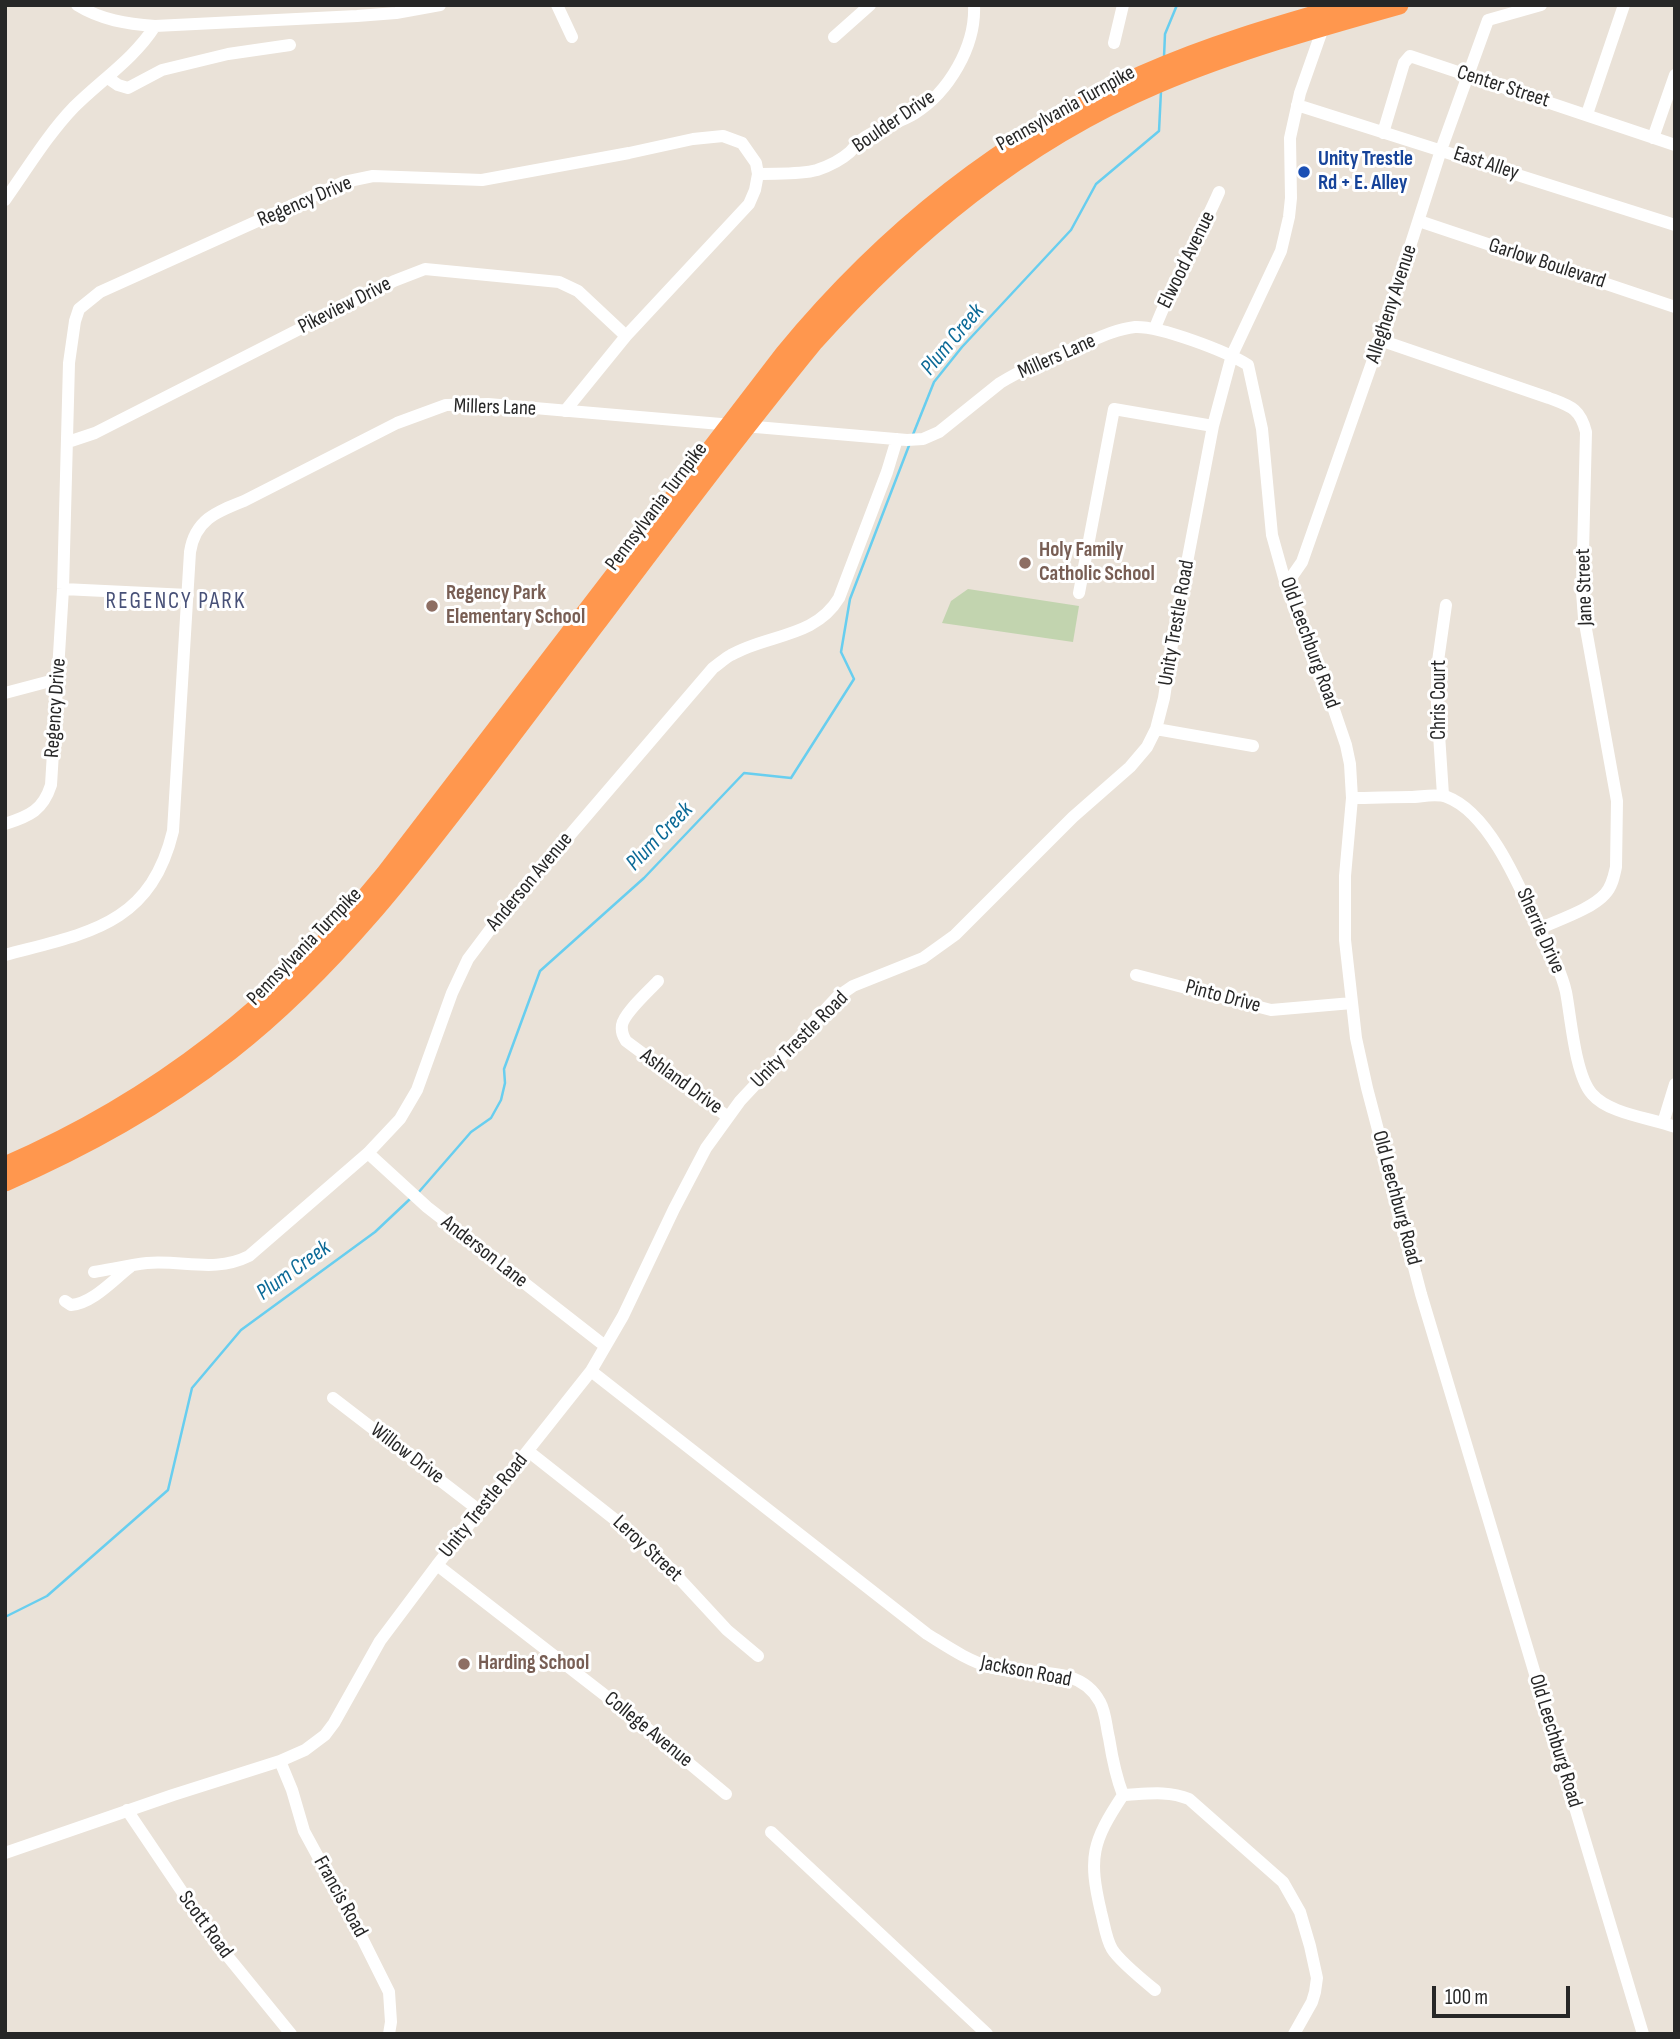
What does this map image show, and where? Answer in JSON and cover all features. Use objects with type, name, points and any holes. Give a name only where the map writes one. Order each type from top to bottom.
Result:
[{"type":"highway","name":"Pennsylvania Turnpike","points":[[5,1182],[93,1141],[181,1087],[231,1050],[281,1007],[361,926],[455,810],[739,425],[813,318],[894,236],[954,187],[1018,142],[1083,104],[1154,70],[1245,36],[1349,5]]},
{"type":"highway","name":"Pennsylvania Turnpike","points":[[5,1166],[99,1120],[158,1085],[248,1016],[317,951],[393,864],[739,425],[878,274],[928,227],[1015,162],[1072,127],[1157,84],[1229,57],[1399,5]]},
{"type":"street","points":[[77,5],[113,20],[155,26],[357,16],[396,13],[440,5]]},
{"type":"street","points":[[557,5],[572,37]]},
{"type":"street","points":[[834,37],[870,5]]},
{"type":"street","name":"Boulder Drive","points":[[758,174],[824,167],[849,153],[860,140],[914,114],[943,89],[956,70],[975,20],[974,5]]},
{"type":"street","points":[[1114,43],[1123,5]]},
{"type":"street","name":"Unity Trestle Road","points":[[5,1853],[127,1810],[281,1761],[305,1750],[325,1735],[380,1641],[436,1565],[590,1371],[624,1316],[706,1148],[740,1101],[837,998],[853,986],[923,958],[955,935],[1073,817],[1130,767],[1147,747],[1156,729],[1164,698],[1213,425],[1232,355],[1281,251],[1291,198],[1290,138],[1304,81],[1332,5]]},
{"type":"street","name":"Allegheny Avenue","points":[[1286,585],[1302,562],[1380,340],[1441,150],[1488,20],[1541,5]]},
{"type":"street","points":[[1587,114],[1624,5]]},
{"type":"street","points":[[7,193],[75,106],[146,41],[155,26]]},
{"type":"street","points":[[108,78],[128,88],[162,70],[228,54],[290,45]]},
{"type":"street","name":"Center Street","points":[[1383,132],[1404,63],[1410,56],[1675,145]]},
{"type":"street","points":[[1653,138],[1675,75]]},
{"type":"street","name":"East Alley","points":[[1297,105],[1675,225]]},
{"type":"street","name":"Regency Drive","points":[[5,824],[33,813],[47,796],[51,785],[63,589],[69,363],[79,309],[100,292],[344,182],[373,176],[482,180],[693,139],[723,136],[742,143],[756,163],[758,174]]},
{"type":"street","points":[[565,411],[626,335],[749,204],[758,174]]},
{"type":"street","name":"Elwood Avenue","points":[[1155,328],[1219,192]]},
{"type":"street","name":"Garlow Boulevard","points":[[1419,222],[1675,307]]},
{"type":"street","name":"Pikeview Drive","points":[[68,442],[95,433],[394,281],[425,269],[559,282],[578,291],[626,335]]},
{"type":"street","name":"Millers Lane","points":[[5,955],[79,936],[107,925],[150,888],[162,867],[173,831],[192,539],[200,526],[209,517],[244,502],[397,423],[446,405],[488,404],[907,439],[939,432],[1000,383],[1051,358],[1120,330],[1155,328],[1232,355]]},
{"type":"street","name":"Jane Street","points":[[1380,340],[1571,407],[1580,415],[1586,432],[1582,592],[1584,618],[1617,801],[1616,867],[1605,894],[1593,903],[1539,929]]},
{"type":"street","name":"Old Leechburg Road","points":[[1232,355],[1248,365],[1251,375],[1262,429],[1269,519],[1286,585],[1346,745],[1350,764],[1352,798],[1345,876],[1345,914],[1356,1038],[1367,1088],[1421,1294],[1643,2034]]},
{"type":"street","points":[[1079,593],[1114,409],[1213,425]]},
{"type":"street","name":"Anderson Avenue","points":[[94,1272],[147,1263],[214,1266],[236,1262],[249,1256],[368,1153],[400,1119],[417,1090],[452,993],[468,959],[507,908],[713,668],[731,654],[816,623],[833,609],[872,510],[907,439]]},
{"type":"street","points":[[63,589],[188,595]]},
{"type":"street","name":"Chris Court","points":[[1443,795],[1437,704],[1438,661],[1446,605]]},
{"type":"street","points":[[5,694],[58,679]]},
{"type":"street","points":[[1156,729],[1253,746]]},
{"type":"street","points":[[1352,798],[1443,795]]},
{"type":"street","name":"Sherrie Drive","points":[[1443,795],[1459,802],[1470,812],[1485,829],[1513,871],[1565,990],[1583,1078],[1589,1092],[1608,1107],[1669,1125]]},
{"type":"street","name":"Pinto Drive","points":[[1136,975],[1271,1010],[1352,1003]]},
{"type":"street","name":"Ashland Drive","points":[[658,981],[624,1020],[621,1030],[623,1036],[626,1041],[728,1117]]},
{"type":"street","points":[[1669,1125],[1675,1084]]},
{"type":"street","name":"Anderson Lane","points":[[368,1153],[427,1207],[605,1346]]},
{"type":"street","points":[[65,1301],[71,1305],[79,1304],[131,1267]]},
{"type":"street","name":"Jackson Road","points":[[590,1371],[927,1634],[970,1661],[997,1669],[1066,1675],[1088,1688],[1100,1700],[1105,1714],[1123,1795]]},
{"type":"street","name":"Willow Drive","points":[[333,1398],[480,1511]]},
{"type":"street","name":"Leroy Street","points":[[528,1451],[632,1533],[665,1563],[727,1630],[758,1656]]},
{"type":"street","name":"College Avenue","points":[[436,1565],[642,1724],[726,1794]]},
{"type":"street","name":"Francis Road","points":[[281,1761],[304,1831],[389,1992],[391,2022],[388,2034]]},
{"type":"street","points":[[1155,1990],[1112,1949],[1104,1926],[1094,1878],[1096,1843],[1123,1795],[1162,1793],[1178,1794],[1189,1799],[1283,1882],[1300,1912],[1317,1978],[1311,2002],[1294,2034]]},
{"type":"street","name":"Scott Road","points":[[127,1810],[216,1942],[291,2034]]},
{"type":"street","points":[[771,1832],[987,2034]]},
{"type":"green space","points":[[968,589],[1079,606],[1073,642],[942,623],[951,601]]},
{"type":"waterway","name":"Plum Creek","points":[[1164,57],[1165,34],[1177,5]]},
{"type":"waterway","name":"Plum Creek","points":[[912,437],[934,382],[962,347],[1071,230],[1096,184],[1159,131],[1161,91]]},
{"type":"waterway","name":"Plum Creek","points":[[418,1193],[471,1132],[491,1118],[501,1100],[505,1083],[504,1069],[540,971],[644,878],[744,773],[791,778],[854,679],[841,652],[850,599],[910,443]]},
{"type":"waterway","name":"Plum Creek","points":[[5,1617],[47,1596],[168,1490],[192,1388],[241,1330],[375,1232],[410,1199]]},
{"type":"place","name":"Unity Trestle Rd + E. Alley","points":[[1304,172]]},
{"type":"place","name":"Holy Family Catholic School","points":[[1025,563]]},
{"type":"place","name":"Regency Park Elementary School","points":[[432,606]]},
{"type":"place","name":"Harding School","points":[[464,1664]]},
{"type":"district","name":"REGENCY PARK","points":[[176,602]]}]
